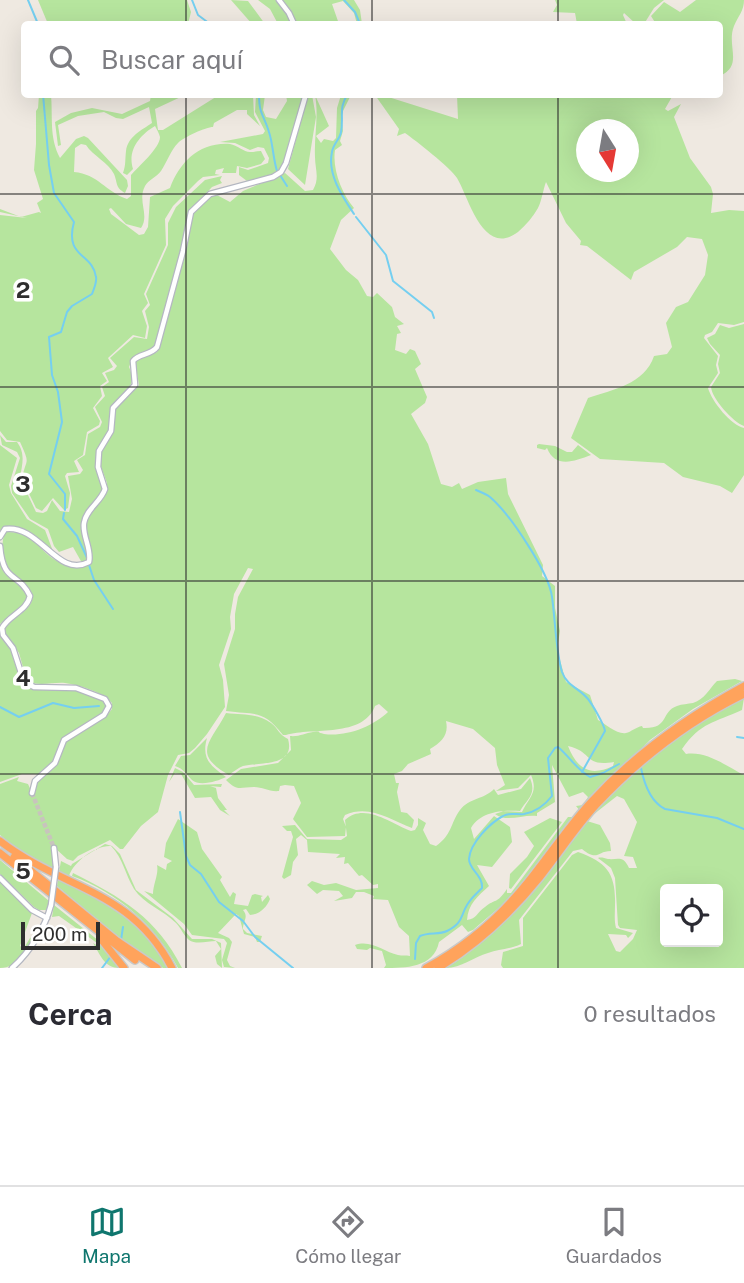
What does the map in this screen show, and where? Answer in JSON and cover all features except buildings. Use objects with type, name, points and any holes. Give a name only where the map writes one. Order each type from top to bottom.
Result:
[{"type":"highway","points":[[420,968],[432,966],[462,953],[501,920],[541,876],[604,788],[678,725],[744,686]]},
{"type":"highway","points":[[638,760],[689,725],[744,694]]},
{"type":"highway","points":[[432,966],[470,939],[515,897],[578,823]]},
{"type":"highway","points":[[0,843],[117,941],[157,968]]},
{"type":"highway","points":[[0,843],[39,867],[84,887],[121,908],[149,933],[172,968]]},
{"type":"highway","points":[[0,853],[118,948],[148,968]]},
{"type":"highway","points":[[27,875],[96,934],[124,968]]},
{"type":"street","points":[[279,0],[293,21]]},
{"type":"street","points":[[0,537],[5,529],[14,529],[35,537],[56,558],[83,565],[89,562],[84,520],[105,489],[98,467],[99,451],[111,431],[113,408],[135,385],[132,361],[138,356],[151,353],[157,347],[191,212],[210,194],[273,177],[281,172],[305,98]]},
{"type":"street","points":[[0,546],[4,568],[30,596],[28,603],[7,620],[2,628],[3,635],[13,648],[24,682],[34,687],[76,688],[105,699],[110,706],[104,715],[64,740],[55,763],[35,781],[33,793]]},
{"type":"street","points":[[12,968],[24,956],[44,925],[51,907],[56,867],[54,848]]},
{"type":"street","points":[[0,878],[32,911],[47,918]]},
{"type":"street","points":[[38,913],[51,907]]},
{"type":"street","points":[[38,913],[44,925]]},
{"type":"green space","points":[[38,0],[187,0],[191,12],[189,21],[47,21]]},
{"type":"green space","points":[[231,0],[248,1],[263,21],[249,21]]},
{"type":"green space","points":[[258,0],[276,0],[291,21],[276,21],[270,9]]},
{"type":"green space","points":[[282,0],[354,0],[360,10],[362,21],[356,21],[354,13],[343,1],[332,4],[338,21],[295,21],[291,10]]},
{"type":"green space","points":[[555,0],[664,0],[654,8],[646,21],[633,21],[624,13],[626,21],[576,21],[575,13],[553,12],[557,5]]},
{"type":"green space","points":[[696,0],[744,0],[732,33],[733,61],[727,72],[723,74],[723,21],[654,21],[651,16],[664,2],[680,12]]},
{"type":"green space","points":[[39,98],[51,98],[53,135],[60,158],[76,139],[84,136],[88,138],[127,180],[128,186],[125,193],[120,189],[111,170],[86,145],[81,144],[75,148],[74,172],[89,176],[127,199],[131,196],[131,175],[153,152],[160,137],[155,126],[144,134],[133,149],[133,169],[127,175],[123,173],[127,146],[136,134],[152,123],[149,107],[123,119],[104,112],[78,116],[58,125],[61,145],[58,146],[55,122],[71,113],[92,108],[122,114],[150,101],[150,98],[179,98],[155,109],[158,130],[163,130],[214,98],[253,98],[254,115],[260,126],[247,114],[247,110],[237,110],[214,123],[213,127],[190,135],[176,146],[161,171],[145,186],[141,228],[126,224],[109,209],[111,214],[139,235],[144,234],[148,227],[150,197],[170,188],[185,162],[200,150],[219,144],[230,144],[248,152],[261,151],[265,159],[261,164],[247,168],[237,166],[236,173],[222,173],[224,168],[216,170],[215,174],[220,175],[203,177],[173,206],[165,219],[166,245],[144,294],[148,303],[142,311],[147,326],[145,338],[133,335],[108,358],[113,367],[102,373],[107,381],[100,386],[102,396],[93,408],[100,421],[99,425],[87,432],[83,455],[74,461],[79,472],[67,473],[65,476],[70,493],[68,508],[64,510],[53,498],[42,511],[36,508],[22,479],[27,458],[20,442],[7,440],[0,431],[0,215],[27,218],[22,217],[41,213],[37,203],[43,199],[34,170]]},
{"type":"green space","points":[[256,98],[265,98],[263,110],[266,117],[276,119],[286,98],[303,98],[283,166],[273,175],[247,181],[239,175],[239,167],[248,170],[268,163],[269,158],[264,148],[250,150],[235,143],[220,142],[263,134],[265,131],[255,112]]},
{"type":"green space","points":[[307,98],[313,98],[316,117],[305,185],[288,169]]},
{"type":"green space","points":[[315,98],[329,126],[316,136],[321,143],[324,139],[333,141],[336,138],[340,98],[350,98],[341,115],[342,145],[335,150],[334,157],[339,181],[354,208],[341,220],[330,249],[346,270],[358,280],[367,296],[373,297],[377,293],[392,307],[395,317],[404,324],[397,326],[401,333],[397,334],[395,350],[406,354],[410,349],[415,351],[421,364],[415,369],[427,397],[425,403],[411,414],[428,444],[441,484],[452,487],[459,483],[462,489],[478,482],[506,478],[508,494],[543,565],[542,576],[555,586],[555,608],[560,631],[557,649],[566,682],[590,695],[598,720],[623,733],[642,726],[657,726],[672,709],[697,701],[717,681],[742,681],[693,709],[650,740],[580,811],[576,806],[583,805],[588,797],[583,792],[569,797],[552,765],[555,802],[537,813],[537,816],[505,818],[495,814],[504,811],[522,812],[533,791],[531,775],[518,788],[496,791],[505,785],[497,765],[495,748],[473,729],[446,721],[445,734],[441,741],[430,749],[431,754],[408,764],[402,771],[394,774],[396,783],[399,783],[397,792],[401,812],[407,813],[414,820],[412,828],[380,814],[363,811],[345,815],[345,836],[307,837],[293,819],[301,803],[294,786],[280,786],[279,791],[272,791],[257,787],[239,788],[226,780],[241,769],[278,763],[291,750],[290,736],[310,732],[283,735],[264,717],[226,711],[229,695],[224,664],[235,629],[238,597],[253,569],[248,568],[234,594],[231,629],[219,665],[225,707],[195,748],[189,753],[178,755],[168,775],[158,812],[141,826],[123,849],[110,840],[73,861],[55,848],[53,870],[21,852],[0,835],[0,784],[19,777],[17,781],[28,784],[32,793],[36,784],[60,759],[65,741],[108,714],[112,703],[97,692],[77,685],[36,684],[27,681],[19,653],[3,630],[9,622],[25,611],[32,597],[29,588],[6,566],[2,551],[5,532],[29,537],[61,563],[90,563],[92,559],[85,527],[91,511],[106,493],[107,483],[100,464],[101,448],[114,429],[115,408],[139,385],[135,361],[157,352],[184,259],[190,217],[208,197],[215,194],[230,202],[243,191],[285,173],[305,191],[313,190],[317,177],[315,149]],"holes":[[[379,704],[388,712],[367,726],[350,732],[332,735],[310,732],[336,730],[360,723]],[[568,746],[593,761],[614,762],[613,766],[598,771],[585,769]]]},
{"type":"green space","points":[[377,98],[392,98],[458,119],[457,98],[671,98],[665,109],[668,111],[681,104],[674,117],[690,158],[711,187],[711,213],[744,211],[744,322],[734,325],[718,323],[704,338],[718,356],[718,373],[708,388],[710,394],[728,418],[744,428],[744,475],[732,493],[720,486],[683,477],[664,463],[600,459],[571,438],[588,398],[627,384],[650,366],[654,356],[667,354],[672,347],[666,323],[676,307],[688,302],[705,275],[708,255],[702,239],[687,237],[677,247],[634,272],[631,280],[587,246],[580,245],[581,241],[566,223],[546,182],[541,202],[527,224],[506,238],[495,237],[486,232],[479,222],[453,173],[405,133],[397,136],[399,129]]},
{"type":"green space","points":[[222,176],[222,183],[212,187],[188,213],[180,256],[156,345],[131,362],[131,385],[111,408],[110,429],[96,450],[96,462],[104,490],[83,519],[82,531],[89,559],[82,563],[73,547],[59,552],[48,529],[30,519],[12,493],[11,486],[20,458],[17,452],[2,445],[0,435],[6,442],[17,442],[20,446],[23,460],[20,478],[36,512],[47,511],[52,500],[60,511],[69,512],[72,499],[68,476],[80,474],[83,470],[77,460],[85,455],[88,434],[100,427],[102,422],[95,407],[105,396],[102,387],[109,382],[105,373],[117,366],[110,358],[134,337],[147,339],[149,327],[145,311],[150,305],[146,294],[168,245],[168,223],[176,207],[205,180]]},
{"type":"green space","points":[[744,324],[744,426],[724,410],[712,392],[711,387],[720,373],[720,355],[707,338],[715,334],[720,325],[729,328]]},
{"type":"green space","points":[[539,444],[555,446],[567,452],[572,452],[578,445],[591,455],[560,461],[550,454],[547,448],[537,448]]},
{"type":"green space","points":[[0,445],[17,458],[9,485],[11,493],[27,519],[45,530],[54,554],[36,536],[9,526],[0,531]]},
{"type":"green space","points":[[0,562],[6,572],[23,588],[28,598],[0,624]]},
{"type":"green space","points":[[0,634],[13,650],[20,678],[29,688],[76,689],[104,700],[107,709],[100,717],[63,739],[54,761],[39,774],[22,774],[0,782]]},
{"type":"green space","points":[[744,698],[742,710],[702,728],[682,749],[686,754],[709,757],[744,775],[744,968],[503,968],[503,952],[523,946],[523,918],[572,855],[578,852],[596,860],[608,871],[614,885],[616,928],[633,933],[628,938],[626,935],[608,934],[616,951],[620,952],[633,939],[637,930],[620,928],[618,925],[615,878],[611,868],[598,858],[620,859],[625,861],[629,868],[637,868],[633,857],[624,856],[637,822],[624,799],[617,796],[589,818],[623,783],[701,722]]},
{"type":"green space","points":[[226,713],[255,716],[271,723],[288,739],[287,754],[274,762],[243,766],[229,775],[217,767],[207,753],[208,746]]},
{"type":"green space","points":[[207,738],[206,757],[226,777],[214,782],[195,782],[175,766],[181,756],[190,755]]},
{"type":"green space","points":[[175,768],[183,772],[194,785],[222,784],[221,787],[210,786],[216,788],[218,798],[227,810],[224,810],[230,816],[220,810],[211,797],[195,798],[181,774],[175,773],[169,782]]},
{"type":"green space","points":[[530,778],[532,793],[520,811],[500,811],[486,815],[471,828],[474,839],[494,816],[510,827],[512,842],[492,867],[477,865],[489,886],[477,897],[467,920],[498,899],[507,889],[507,893],[511,893],[568,817],[575,817],[501,906],[473,930],[468,932],[462,925],[439,942],[431,957],[418,965],[384,968],[386,965],[382,951],[357,949],[355,945],[366,944],[398,955],[410,956],[409,936],[399,927],[388,900],[373,899],[374,896],[356,892],[352,898],[334,901],[343,896],[339,891],[323,890],[317,894],[307,885],[312,881],[324,885],[336,883],[356,890],[378,888],[378,884],[373,885],[362,875],[359,876],[348,863],[344,864],[345,857],[336,858],[340,854],[308,852],[307,840],[301,835],[296,839],[298,855],[293,862],[291,875],[284,879],[282,877],[293,837],[291,831],[282,826],[295,825],[307,839],[341,840],[347,836],[345,820],[353,815],[361,813],[378,816],[411,831],[418,825],[418,818],[426,823],[423,830],[430,844],[436,846],[445,838],[464,806],[494,789],[498,795],[521,789]]},
{"type":"green space","points":[[550,818],[562,822],[511,889],[509,888],[510,874],[534,846],[524,832]]},
{"type":"green space","points":[[178,819],[197,832],[202,849],[222,877],[220,880],[230,897],[233,892],[236,894],[234,904],[248,906],[255,894],[263,896],[262,902],[268,895],[270,899],[265,908],[256,914],[250,915],[246,909],[243,910],[246,917],[243,929],[247,933],[262,936],[260,942],[257,942],[255,937],[244,934],[236,914],[218,933],[232,942],[227,960],[230,966],[235,968],[224,967],[222,960],[227,943],[224,939],[192,935],[184,924],[144,891],[153,894],[157,865],[166,870],[167,864],[172,861],[164,857],[166,843]]},
{"type":"green space","points":[[587,821],[600,825],[610,843],[611,851],[591,855],[582,849],[573,851],[519,920],[521,944],[446,968],[468,954],[506,920],[540,882]]},
{"type":"green space","points":[[105,844],[112,846],[120,854],[136,890],[173,918],[192,939],[212,939],[221,943],[222,968],[217,964],[215,956],[221,949],[216,941],[199,943],[189,940],[176,923],[138,894],[111,846],[96,849]]},
{"type":"green space","points":[[84,856],[69,876],[59,872],[61,861],[71,866]]},
{"type":"green space","points":[[0,860],[49,901],[47,910],[34,907],[0,874]]},
{"type":"green space","points":[[73,873],[122,900],[149,922],[161,935],[182,968],[178,968],[158,938],[134,912],[105,892],[72,876]]},
{"type":"green space","points":[[58,879],[93,895],[121,913],[146,937],[169,968],[163,968],[126,944],[57,886]]},
{"type":"green space","points":[[0,882],[32,913],[20,946],[24,948],[30,938],[34,937],[17,962],[0,968]]},
{"type":"green space","points":[[54,905],[99,941],[120,968],[110,966],[103,960],[93,943],[98,946],[97,943],[59,916],[52,917]]},
{"type":"waterway","points":[[28,0],[37,21]]},
{"type":"waterway","points":[[192,0],[198,15],[206,21]]},
{"type":"waterway","points":[[344,0],[355,12],[359,21]]},
{"type":"waterway","points":[[43,98],[54,193],[74,222],[73,242],[94,269],[96,279],[92,294],[72,306],[67,312],[61,332],[49,337],[52,375],[58,392],[62,422],[49,474],[65,494],[65,510]]},
{"type":"waterway","points":[[259,98],[277,171]]},
{"type":"waterway","points":[[346,98],[342,108],[342,127],[331,160],[334,177],[354,214]]},
{"type":"waterway","points":[[280,175],[287,186]]},
{"type":"waterway","points":[[356,217],[386,255],[393,281],[432,312],[434,318]]},
{"type":"waterway","points":[[476,490],[498,505],[517,529],[544,573],[552,597],[562,672],[567,681],[588,699],[604,728],[605,731],[582,772]]},
{"type":"waterway","points":[[64,513],[63,519],[77,536],[88,560]]},
{"type":"waterway","points":[[89,565],[94,580],[113,609]]},
{"type":"waterway","points":[[0,707],[19,717],[53,703],[74,708],[99,706]]},
{"type":"waterway","points":[[737,737],[744,738]]},
{"type":"waterway","points":[[415,959],[416,943],[420,936],[444,932],[456,925],[469,902],[482,888],[469,859],[482,834],[503,816],[532,812],[552,796],[548,758],[555,748],[558,747],[590,777],[619,764]]},
{"type":"waterway","points":[[641,768],[649,792],[665,809],[717,818],[744,829]]},
{"type":"waterway","points":[[180,812],[186,856],[190,865],[201,874],[219,902],[243,921],[255,937],[293,968]]},
{"type":"waterway","points":[[121,940],[123,927]]},
{"type":"waterway","points":[[102,968],[111,956]]},
{"type":"tunnel","points":[[32,793],[54,848]]}]
